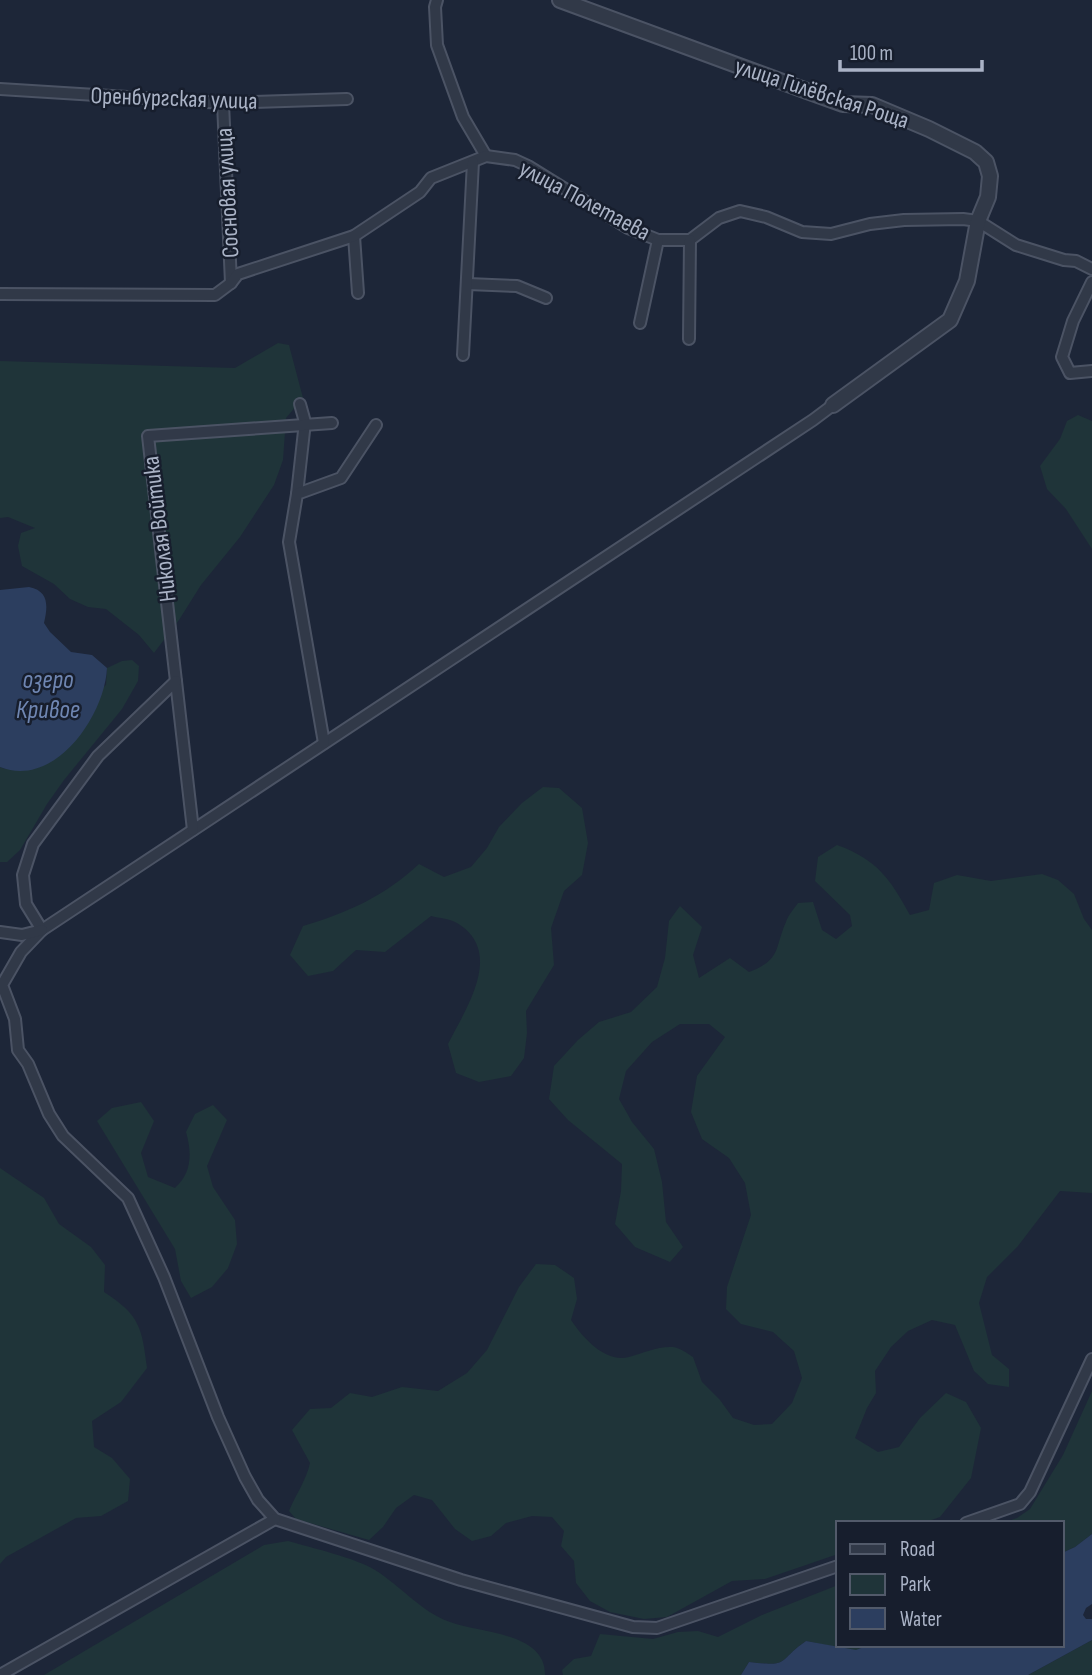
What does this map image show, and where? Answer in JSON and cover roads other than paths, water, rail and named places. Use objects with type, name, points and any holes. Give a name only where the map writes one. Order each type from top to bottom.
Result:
[{"type":"street","points":[[437,0],[437,45],[463,117],[486,156]]},
{"type":"street","name":"улица Гилёвская Роща","points":[[560,0],[807,92],[843,104],[872,105],[961,144],[986,162],[990,176],[988,197],[978,221],[967,281],[950,320],[833,405]]},
{"type":"street","name":"Оренбургская улица","points":[[0,89],[223,103],[347,99]]},
{"type":"street","name":"Сосновая улица","points":[[223,103],[231,284]]},
{"type":"street","name":"улица Полетаева","points":[[0,294],[215,295],[231,284],[238,274],[354,236],[420,192],[431,178],[486,156],[515,160],[528,166],[628,228],[657,240],[690,240]]},
{"type":"street","points":[[463,355],[473,162]]},
{"type":"street","points":[[689,339],[690,240],[719,218],[740,211],[766,217],[802,232],[831,234],[870,224],[904,220],[978,221],[1016,245],[1064,260],[1076,261],[1092,270]]},
{"type":"street","points":[[354,236],[357,246],[358,293]]},
{"type":"street","points":[[640,323],[657,240]]},
{"type":"street","points":[[1092,282],[1073,321],[1062,357],[1070,373],[1092,371]]},
{"type":"street","points":[[468,285],[517,286],[546,298]]},
{"type":"street","points":[[300,404],[305,425],[289,542],[324,743]]},
{"type":"street","points":[[833,405],[42,930],[21,952],[2,985],[15,1019],[18,1050],[28,1064],[49,1114],[63,1136],[128,1198],[164,1277],[228,1441],[258,1500],[275,1519],[461,1580],[633,1627],[657,1628],[836,1567]]},
{"type":"street","name":"Николая Войтика","points":[[176,681],[148,436],[332,423]]},
{"type":"street","points":[[297,494],[341,478],[376,425]]},
{"type":"street","points":[[176,681],[193,830]]},
{"type":"street","points":[[42,930],[26,904],[23,875],[33,844],[98,756],[176,681]]},
{"type":"street","points":[[0,932],[22,935],[42,930]]},
{"type":"street","points":[[972,1521],[1020,1504],[1030,1492],[1092,1359]]},
{"type":"street","points":[[0,1675],[275,1519]]},
{"type":"water","name":"озеро Кривое","points":[[29,587],[44,596],[44,623],[50,632],[71,652],[92,655],[107,668],[97,706],[87,726],[73,743],[57,758],[40,767],[20,771],[0,767],[0,590]]},
{"type":"water","points":[[1092,1534],[1092,1604],[1086,1608],[1083,1615],[1086,1619],[1092,1619],[1092,1640],[1028,1675],[741,1675],[749,1662],[778,1663],[806,1641],[856,1650],[864,1647],[1064,1647],[1064,1552]]}]
